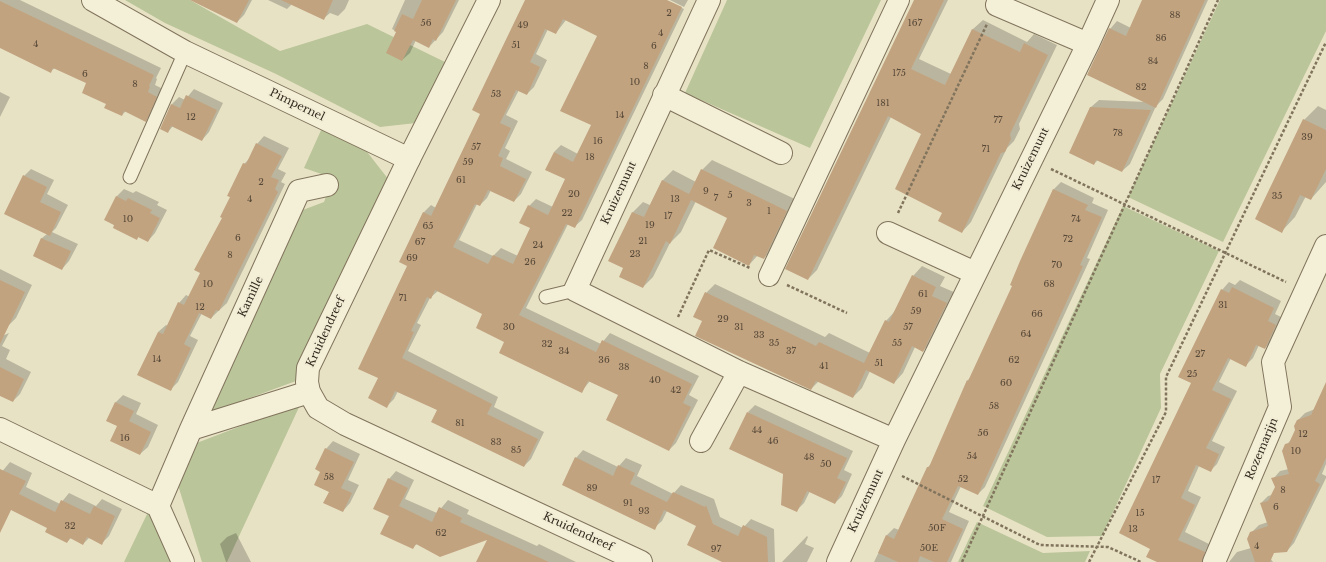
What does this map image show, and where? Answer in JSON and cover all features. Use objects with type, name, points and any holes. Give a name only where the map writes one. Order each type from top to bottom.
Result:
[{"type":"street","name":"Pimpernel","points":[[93,0],[185,52],[409,159]]},
{"type":"street","name":"Kruidendreef","points":[[489,0],[409,159],[308,368],[307,382],[309,392],[318,408],[345,424],[641,562]]},
{"type":"street","points":[[769,276],[899,0]]},
{"type":"street","name":"Kruizemunt","points":[[838,562],[881,466],[1088,44],[1108,0]]},
{"type":"street","name":"Kruizemunt","points":[[575,290],[707,1]]},
{"type":"street","points":[[996,5],[1088,44]]},
{"type":"street","points":[[664,95],[781,153]]},
{"type":"street","name":"Kamille","points":[[158,506],[191,429],[300,191],[327,185]]},
{"type":"street","points":[[888,233],[975,273]]},
{"type":"street","name":"Rozemarijn","points":[[1214,562],[1280,407],[1273,362],[1326,246]]},
{"type":"street","points":[[575,290],[668,338],[739,372],[894,440]]},
{"type":"street","points":[[701,441],[739,372]]},
{"type":"street","points":[[191,429],[309,392]]},
{"type":"street","points":[[0,429],[158,506],[183,562]]},
{"type":"lane","points":[[130,177],[185,52]]},
{"type":"lane","points":[[546,297],[575,290]]},
{"type":"path","points":[[962,562],[1218,0]]},
{"type":"path","points":[[888,233],[996,5]]},
{"type":"path","points":[[1089,562],[1166,412],[1166,377],[1326,42]]},
{"type":"path","points":[[1031,159],[1306,291]]},
{"type":"path","points":[[668,338],[709,250],[769,276],[847,313]]},
{"type":"path","points":[[881,466],[1040,545],[1108,547],[1141,562]]},
{"type":"green space","points":[[125,0],[190,0],[280,51],[367,24],[445,62],[416,123],[380,127],[276,74],[165,23]]},
{"type":"green space","points":[[727,0],[881,0],[810,148],[685,93]]},
{"type":"green space","points":[[1220,0],[1326,0],[1326,31],[1223,242],[1128,197]]},
{"type":"green space","points":[[322,128],[364,148],[389,180],[297,370],[296,381],[209,413],[300,211],[324,202],[333,178],[304,168]]},
{"type":"green space","points":[[1123,206],[1219,251],[1160,374],[1161,408],[1102,536],[1047,537],[983,506]]},
{"type":"green space","points":[[301,403],[227,562],[202,562],[177,482],[194,444]]},
{"type":"green space","points":[[149,510],[176,562],[124,562]]},
{"type":"green space","points":[[977,522],[1043,553],[1090,551],[1085,562],[958,562]]},
{"type":"building","points":[[190,0],[249,0],[237,23]]},
{"type":"building","points":[[281,0],[333,0],[324,20]]},
{"type":"building","points":[[422,0],[456,0],[436,41],[433,39],[429,48],[413,40],[402,61],[386,53],[396,32],[394,31],[402,14],[413,19]]},
{"type":"building","points":[[525,0],[667,0],[682,7],[575,228],[566,224],[519,315],[596,352],[602,340],[692,384],[683,403],[691,407],[669,451],[606,420],[618,395],[588,381],[582,393],[499,353],[504,342],[476,328],[482,314],[435,290],[431,299],[427,297],[411,331],[414,332],[402,358],[492,404],[487,414],[538,439],[524,467],[431,422],[437,410],[395,391],[387,408],[368,398],[378,378],[358,369],[407,266],[399,262],[423,212],[431,216],[480,114],[472,110]],"holes":[[[563,19],[597,36],[560,111],[591,125],[573,162],[554,152],[545,170],[565,179],[548,215],[528,205],[519,223],[530,228],[513,264],[493,255],[488,264],[453,247],[475,204],[480,206],[488,190],[514,202],[526,179],[500,166],[503,158],[498,156],[511,128],[500,123],[516,90],[527,95],[540,67],[530,62],[545,29],[556,34]]]},
{"type":"building","points":[[914,0],[944,0],[911,69],[945,85],[972,29],[1020,52],[1024,43],[1048,55],[1010,134],[1011,139],[1005,152],[1001,153],[962,233],[938,221],[942,213],[895,189],[921,134],[888,116],[808,280],[785,269]]},
{"type":"building","points":[[1142,0],[1205,0],[1156,108],[1087,75],[1109,28],[1126,36]]},
{"type":"building","points":[[0,1],[154,75],[148,92],[157,97],[146,122],[124,111],[122,116],[104,108],[106,104],[82,93],[86,83],[53,68],[51,73],[0,48]]},
{"type":"building","points":[[186,95],[217,110],[202,141],[171,126],[168,133],[160,129],[171,104],[180,108]]},
{"type":"building","points":[[1090,107],[1151,110],[1122,172],[1096,160],[1094,165],[1069,153]]},
{"type":"building","points":[[1303,119],[1326,130],[1326,169],[1311,200],[1300,195],[1282,233],[1255,219]]},
{"type":"building","points":[[256,143],[282,156],[271,177],[279,180],[275,189],[278,192],[219,311],[216,310],[211,319],[199,313],[184,344],[191,348],[171,391],[137,375],[158,332],[163,334],[178,302],[184,305],[200,273],[194,270],[222,218],[220,217],[230,197],[227,196],[243,163],[246,164]]},
{"type":"building","points":[[701,169],[787,211],[764,259],[754,255],[749,266],[713,248],[727,218],[691,200],[670,244],[666,241],[643,288],[619,277],[623,268],[608,261],[632,212],[644,217],[662,180],[689,194]]},
{"type":"building","points":[[23,175],[47,187],[40,202],[61,212],[50,236],[4,214]]},
{"type":"building","points":[[1053,189],[1088,205],[1085,210],[1102,217],[1080,265],[1083,266],[978,495],[958,486],[942,519],[963,529],[947,562],[934,562],[920,556],[918,562],[898,562],[878,553],[886,535],[894,539],[927,467],[929,467],[967,380],[968,381],[1012,286],[1010,285],[1020,261]]},
{"type":"building","points":[[116,196],[126,201],[128,198],[152,210],[150,213],[160,218],[148,242],[138,237],[137,240],[113,228],[114,225],[104,220]]},
{"type":"building","points":[[41,238],[71,251],[62,270],[33,256]]},
{"type":"building","points":[[912,275],[936,287],[932,296],[947,303],[923,352],[912,346],[894,384],[866,370],[853,398],[816,381],[811,390],[695,336],[702,321],[693,317],[705,292],[816,346],[819,342],[864,363],[885,320],[889,322]]},
{"type":"building","points":[[0,280],[25,292],[0,344]]},
{"type":"building","points":[[1232,287],[1274,308],[1268,321],[1276,325],[1265,349],[1256,345],[1246,367],[1228,358],[1212,390],[1231,399],[1206,448],[1219,454],[1211,472],[1196,465],[1181,498],[1195,505],[1178,540],[1205,552],[1202,562],[1157,562],[1146,557],[1150,549],[1119,533],[1191,383],[1178,377],[1221,289],[1229,293]]},
{"type":"building","points":[[0,367],[24,379],[13,402],[0,396]]},
{"type":"building","points":[[1326,382],[1326,458],[1315,481],[1320,484],[1287,552],[1274,553],[1270,562],[1255,562],[1247,539],[1250,532],[1268,526],[1260,503],[1268,501],[1275,487],[1271,478],[1289,474],[1282,451],[1285,444],[1289,443],[1295,430],[1294,426],[1297,420],[1311,415]]},
{"type":"building","points":[[115,402],[134,411],[129,421],[151,432],[140,455],[110,441],[117,426],[106,421]]},
{"type":"building","points":[[747,412],[847,458],[837,478],[846,482],[835,504],[807,491],[797,512],[781,505],[783,474],[729,449]]},
{"type":"building","points":[[325,448],[354,462],[341,488],[352,493],[343,512],[323,503],[329,492],[314,485],[320,472],[315,469]]},
{"type":"building","points":[[575,457],[613,476],[618,465],[635,473],[630,484],[667,502],[673,492],[705,507],[706,505],[713,524],[738,536],[743,525],[767,537],[768,562],[722,562],[687,545],[696,526],[664,510],[655,530],[562,485]]},
{"type":"building","points":[[0,469],[26,481],[19,494],[55,512],[61,500],[90,514],[94,506],[115,516],[102,545],[87,537],[83,545],[70,538],[67,543],[45,532],[47,528],[11,510],[0,533]]},
{"type":"building","points":[[388,478],[408,488],[399,506],[432,522],[439,507],[462,518],[460,522],[549,562],[476,562],[487,540],[440,557],[416,544],[413,549],[380,534],[389,516],[373,509]]}]
